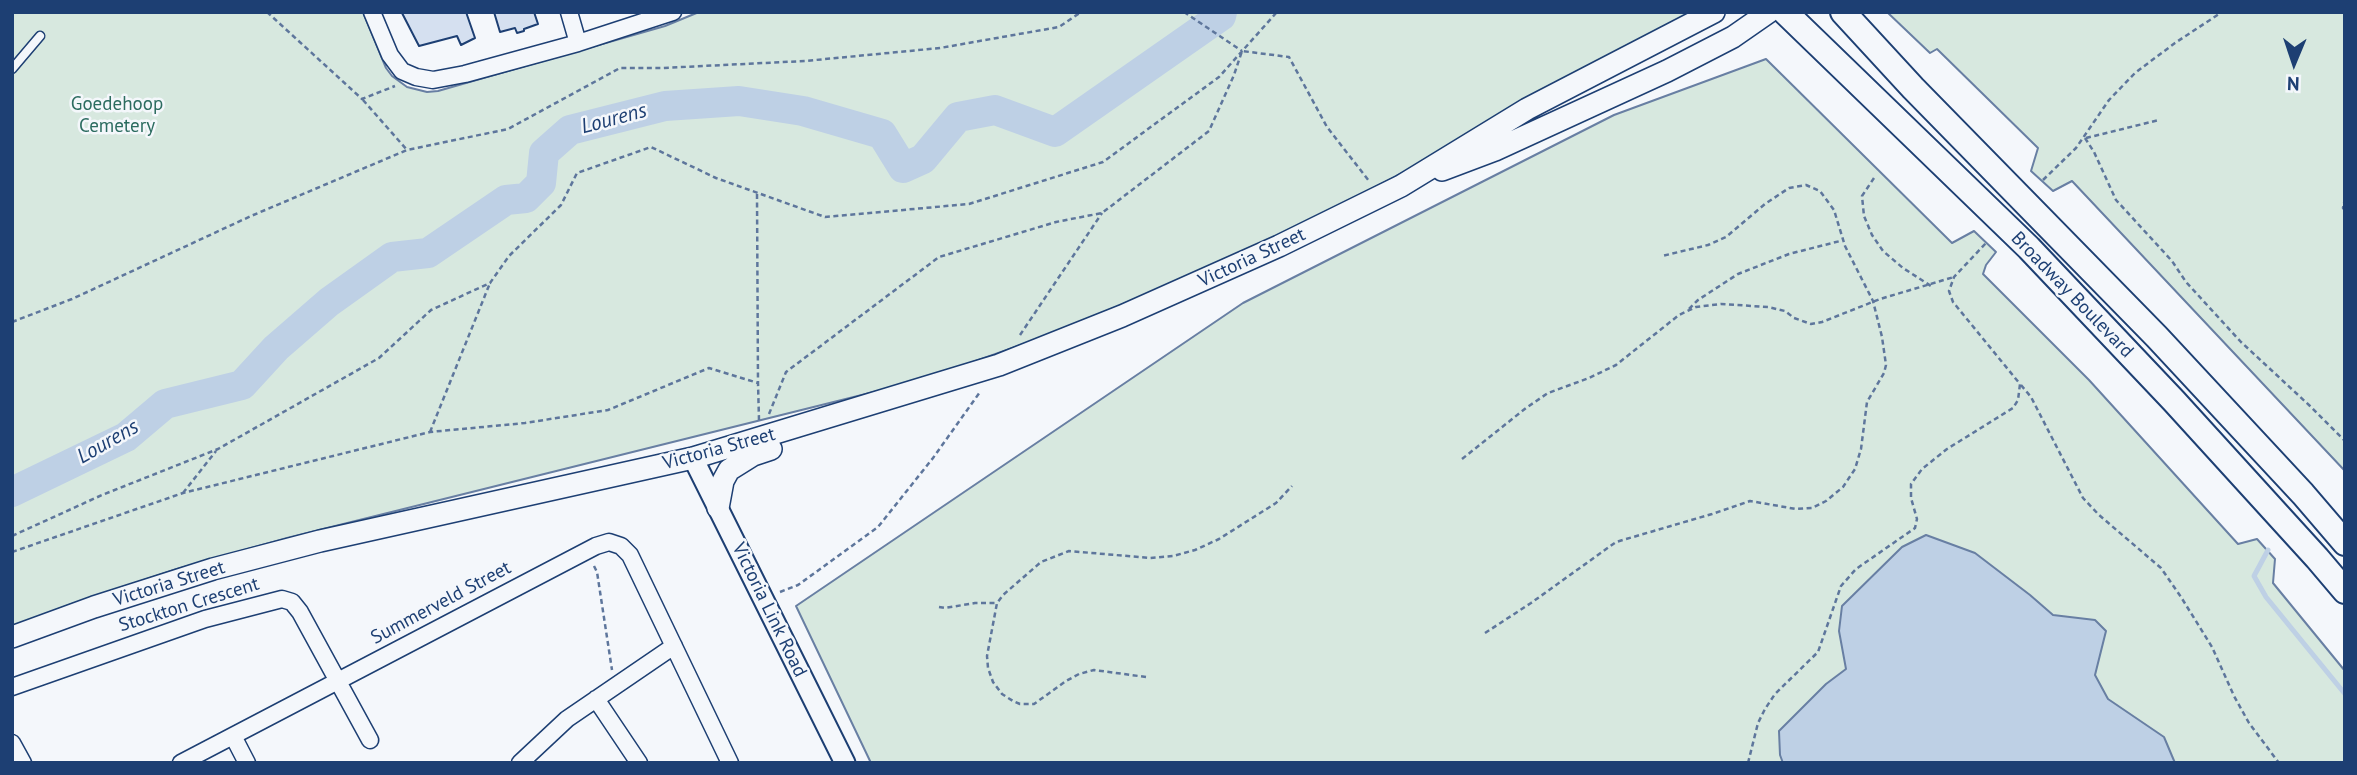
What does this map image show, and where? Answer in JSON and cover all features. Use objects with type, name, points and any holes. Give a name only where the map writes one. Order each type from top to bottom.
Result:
[{"type":"main road","name":"Victoria Street","points":[[1401,186],[1527,109],[1714,12]]},
{"type":"main road","name":"Victoria Street","points":[[12,637],[213,569],[333,538],[693,458],[999,365],[1134,311],[1279,246],[1401,186],[1495,150],[1592,107],[1732,37],[1769,12]]},
{"type":"main road","name":"Broadway Boulevard","points":[[1785,12],[2029,248],[2183,411],[2345,591]]},
{"type":"main road","name":"Broadway Boulevard","points":[[1843,12],[1913,88],[2157,337],[2345,543]]},
{"type":"main road","points":[[718,508],[723,481],[729,470],[740,461],[792,443],[818,431],[842,414]]},
{"type":"street","points":[[373,12],[390,55],[409,74],[433,79],[465,74],[578,43],[673,12]]},
{"type":"street","points":[[569,12],[578,43]]},
{"type":"street","name":"Victoria Link Road","points":[[693,458],[845,763]]},
{"type":"street","name":"Summerveld Street","points":[[181,763],[585,551],[609,542],[626,550],[730,763]]},
{"type":"street","name":"Stockton Crescent","points":[[12,687],[205,619],[282,599],[297,606],[370,740]]},
{"type":"street","points":[[520,763],[567,719],[674,646]]},
{"type":"street","points":[[596,699],[639,763]]},
{"type":"street","points":[[233,736],[247,763]]},
{"type":"street","points":[[12,743],[23,763]]},
{"type":"lane","points":[[12,69],[40,36]]},
{"type":"path","points":[[267,12],[362,99],[407,150]]},
{"type":"path","points":[[12,322],[72,299],[251,216],[407,150],[508,129],[620,68],[806,61],[940,48],[1059,27],[1081,12]]},
{"type":"path","points":[[1184,12],[1242,51],[1289,57],[1327,127],[1380,196]]},
{"type":"path","points":[[430,432],[490,283],[509,256],[562,205],[577,173],[651,147],[716,178],[825,217],[969,204],[1103,162],[1219,77],[1277,12]]},
{"type":"path","points":[[2043,180],[2084,138],[2109,100],[2136,73],[2222,12]]},
{"type":"path","points":[[764,600],[798,585],[878,527],[933,458],[1102,213],[1209,131],[1242,51]]},
{"type":"path","points":[[362,99],[409,74]]},
{"type":"path","points":[[2084,138],[2159,120]]},
{"type":"path","points":[[2084,138],[2094,152],[2116,200],[2172,261],[2186,282],[2241,342],[2345,441]]},
{"type":"path","points":[[1874,178],[1862,196],[1864,216],[1872,235],[1883,251],[1930,286]]},
{"type":"path","points":[[1485,633],[1616,542],[1749,501],[1796,509],[1812,508],[1843,487],[1855,469],[1861,449],[1867,402],[1886,365],[1873,302],[1844,240],[1834,210],[1820,191],[1806,185],[1789,188],[1777,194],[1726,237],[1708,246],[1662,256]]},
{"type":"path","points":[[757,192],[759,439]]},
{"type":"path","points":[[2345,198],[2345,211]]},
{"type":"path","points":[[759,439],[786,372],[939,257],[1056,222],[1102,213]]},
{"type":"path","points":[[1688,311],[1698,300],[1738,274],[1765,262],[1844,240]]},
{"type":"path","points":[[1986,243],[1954,277],[1949,291],[1953,302],[2031,397],[2084,498],[2099,515],[2161,568],[2213,647],[2249,723],[2279,763]]},
{"type":"path","points":[[1462,459],[1548,393],[1590,378],[1616,365],[1679,315],[1696,307],[1721,304],[1768,307],[1785,311],[1794,318],[1811,324],[1954,277]]},
{"type":"path","points":[[12,536],[102,495],[218,449],[379,358],[431,310],[490,283]]},
{"type":"path","points":[[12,552],[183,493],[430,432],[525,423],[608,410],[709,368],[758,383]]},
{"type":"path","points":[[1748,763],[1758,723],[1765,709],[1776,694],[1818,652],[1842,586],[1856,569],[1915,528],[1917,519],[1911,498],[1911,484],[1922,469],[1947,449],[2013,408],[2018,400],[2020,384]]},
{"type":"path","points":[[183,493],[218,449]]},
{"type":"path","points":[[1146,677],[1094,670],[1066,681],[1034,704],[1013,701],[1002,694],[993,682],[988,668],[987,656],[997,603],[1003,594],[1041,562],[1069,551],[1150,558],[1195,550],[1219,539],[1276,503],[1292,486]]},
{"type":"path","points":[[585,551],[597,572],[615,687]]},
{"type":"path","points":[[939,607],[997,603]]},
{"type":"green space","name":"Goedehoop Cemetery","points":[[12,12],[363,12],[386,68],[392,76],[407,87],[427,92],[665,26],[699,12],[1691,12],[1453,147],[1256,248],[1052,334],[922,380],[287,538],[177,569],[12,627]]},
{"type":"green space","points":[[1887,12],[2345,12],[2345,471],[2072,181],[2053,191],[2031,171],[2038,148],[1937,49],[1930,53]]},
{"type":"green space","points":[[1766,59],[1952,243],[1974,231],[1996,252],[1983,274],[2089,380],[2238,544],[2257,539],[2275,559],[2273,583],[2345,671],[2345,763],[871,763],[796,606],[1243,303],[1614,115]]},
{"type":"water","points":[[1926,535],[1975,553],[2053,615],[2095,620],[2106,631],[2095,675],[2108,699],[2164,737],[2175,763],[1783,763],[1779,731],[1826,684],[1846,669],[1839,631],[1842,606],[1902,547]]},
{"type":"building","points":[[466,12],[475,38],[461,45],[457,36],[419,46],[402,13]]},
{"type":"building","points":[[494,12],[534,12],[538,24],[517,33],[515,28],[500,32]]},
{"type":"waterway","name":"Lourens","points":[[12,492],[126,437],[165,404],[242,385],[276,348],[329,302],[392,257],[428,253],[506,200],[526,198],[541,183],[544,153],[570,130],[665,106],[739,101],[803,111],[882,134],[903,168],[923,159],[958,117],[995,110],[1055,132],[1221,16],[1222,12]]},
{"type":"waterway","points":[[2268,550],[2254,576],[2266,597],[2345,694]]}]
